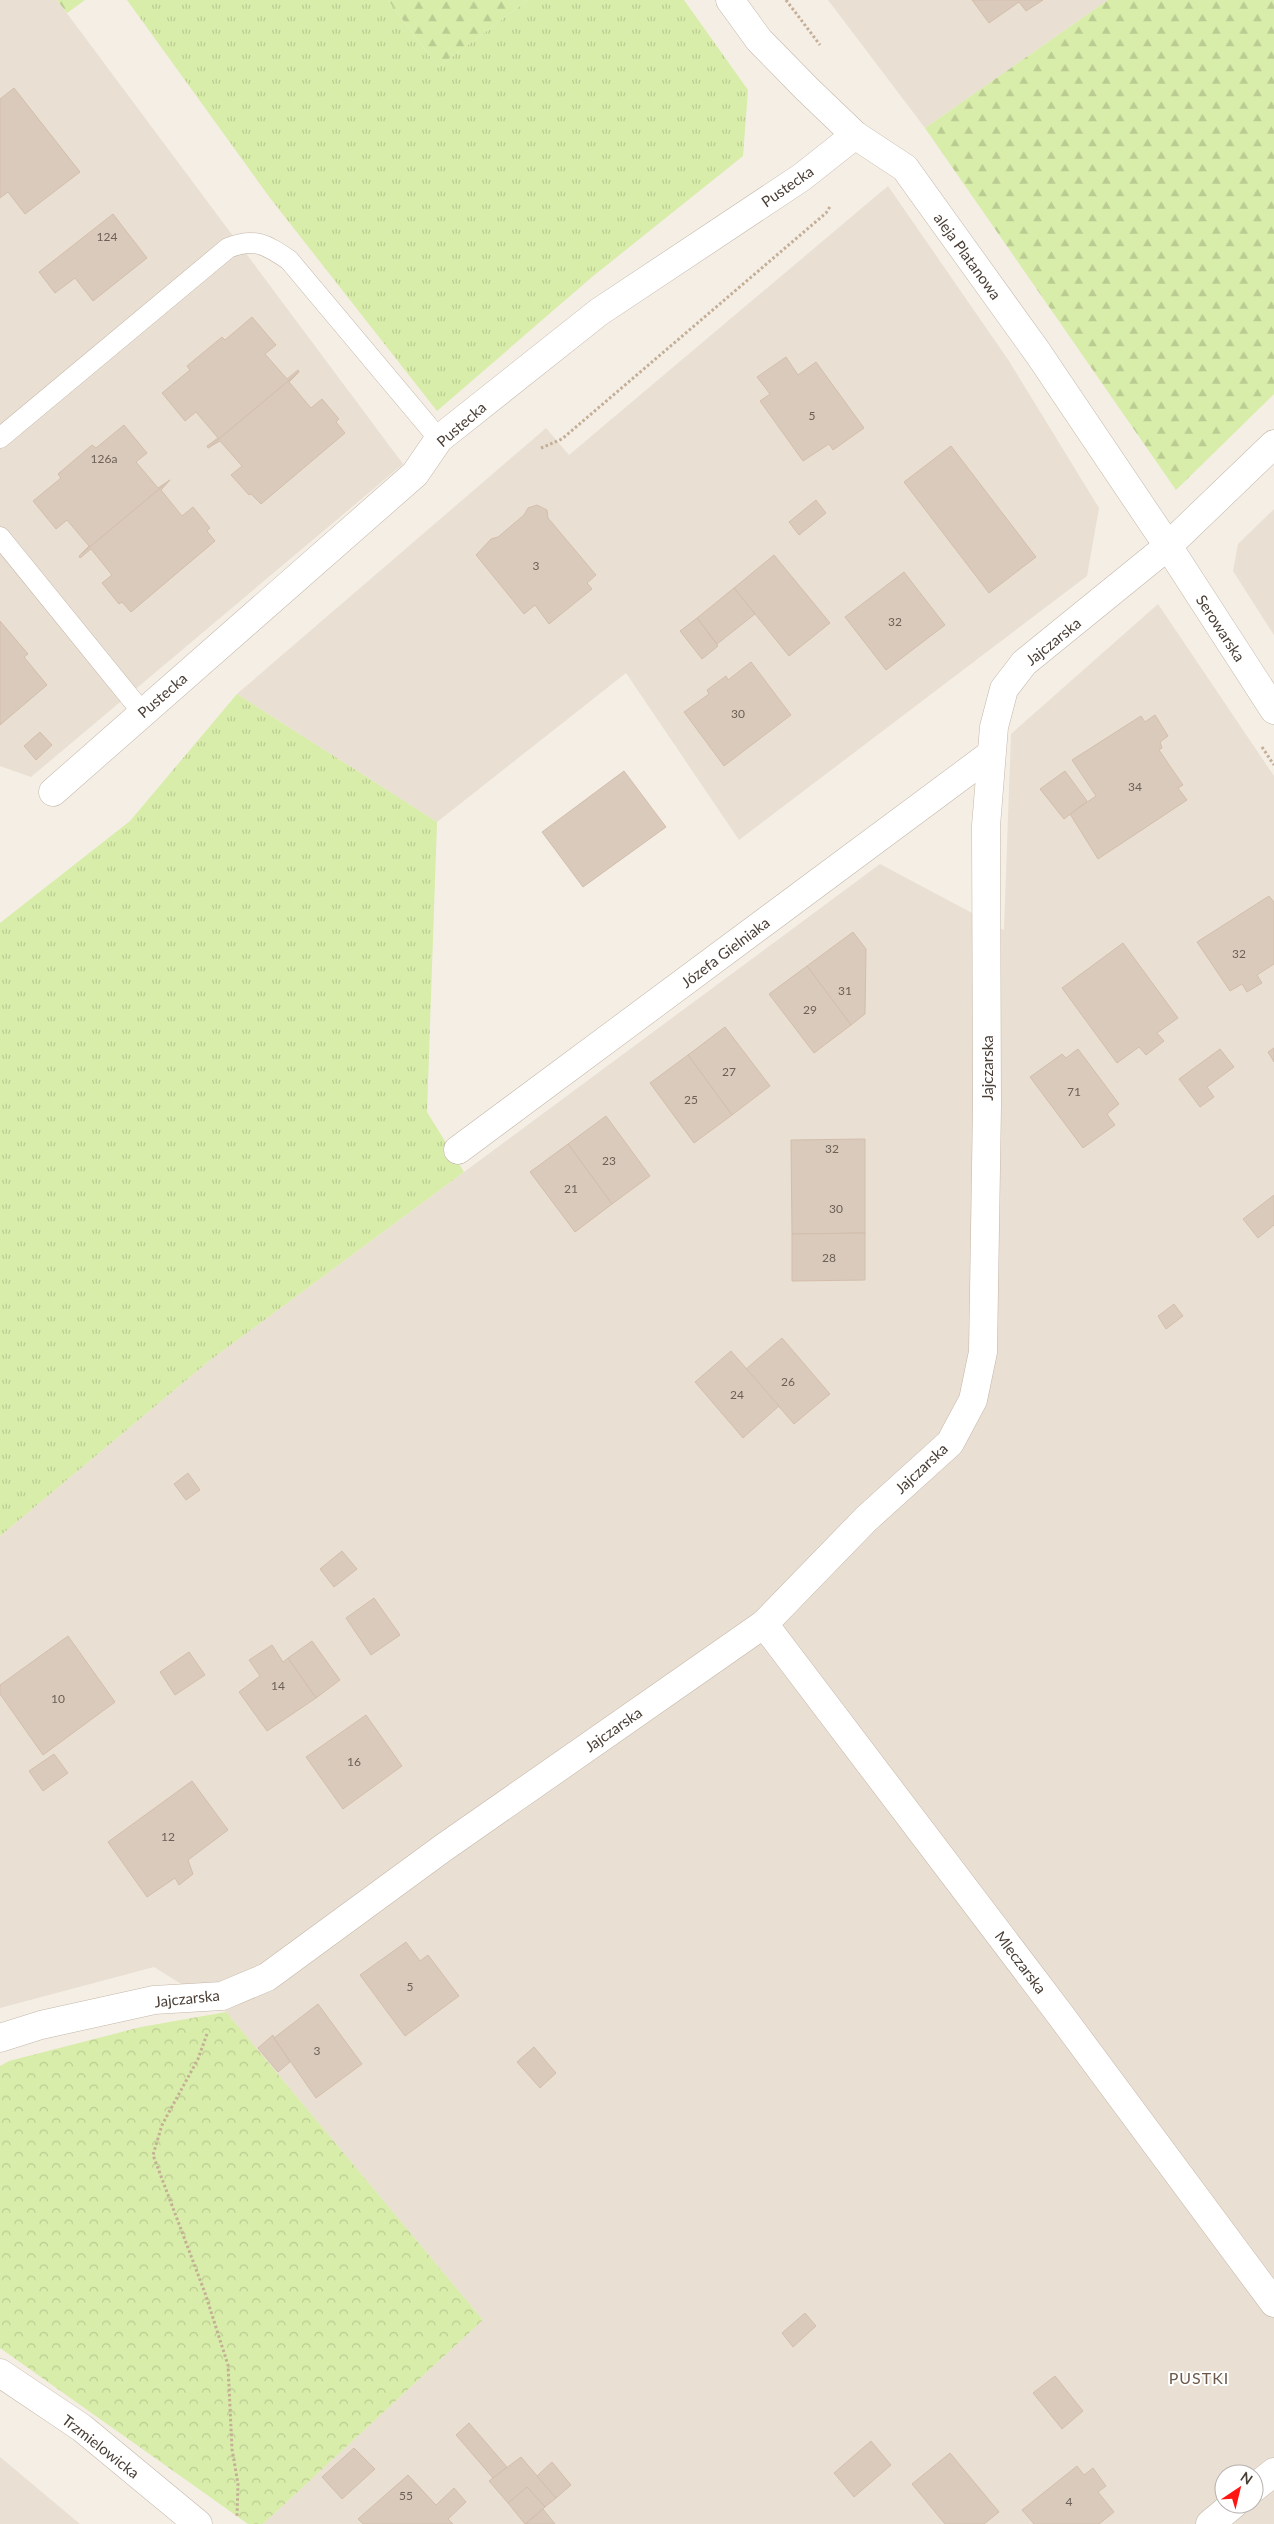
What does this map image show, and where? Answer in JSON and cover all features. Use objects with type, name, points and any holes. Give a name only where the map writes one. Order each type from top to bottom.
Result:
[{"type":"street","name":"aleja Platanowa","points":[[730,0],[759,40],[855,135],[905,168],[1038,353],[1168,546]]},
{"type":"street","name":"Pustecka","points":[[53,792],[415,474],[439,439],[600,312],[802,177],[855,135]]},
{"type":"street","name":"Jajczarska","points":[[0,2038],[41,2025],[154,2000],[222,1996],[267,1977],[444,1848],[764,1624],[866,1519],[950,1442],[973,1400],[983,1352],[987,1106],[986,826],[990,754],[994,727],[1004,689],[1024,663],[1168,546],[1274,444]]},
{"type":"street","name":"Serowarska","points":[[1168,546],[1274,710]]},
{"type":"street","name":"Józefa Gielniaka","points":[[458,1150],[990,754]]},
{"type":"street","name":"Mleczarska","points":[[764,1624],[1059,2013],[1274,2303]]},
{"type":"street","name":"Trzmielowicka","points":[[0,2373],[82,2428],[198,2524]]},
{"type":"street","points":[[1264,2480],[1274,2472]]},
{"type":"street","points":[[1210,2524],[1222,2514]]},
{"type":"lane","points":[[0,438],[228,248],[245,241],[269,246],[289,260],[439,439]]},
{"type":"lane","points":[[0,537],[142,712]]},
{"type":"path","points":[[541,448],[562,439],[705,319],[826,213],[835,197]]},
{"type":"path","points":[[222,1996],[198,2059],[162,2125],[153,2155],[204,2293],[228,2365],[232,2449],[238,2484],[237,2522]]},
{"type":"shaded area","points":[[0,0],[57,0],[403,464],[31,777],[0,766]]},
{"type":"shaded area","points":[[828,0],[1108,0],[925,128]]},
{"type":"shaded area","points":[[888,186],[1009,361],[1099,508],[1087,576],[739,840],[626,673],[437,822],[237,694],[546,428],[569,455]]},
{"type":"shaded area","points":[[1274,509],[1274,635],[1233,571],[1238,544]]},
{"type":"shaded area","points":[[1158,604],[1274,776],[1274,2524],[263,2524],[483,2320],[226,2012],[154,1967],[0,2008],[0,1536],[209,1361],[880,864],[1004,930],[1011,734]]},
{"type":"shaded area","points":[[0,2457],[80,2524],[0,2524]]},
{"type":"green space","points":[[57,0],[85,0],[67,13]]},
{"type":"green space","points":[[127,0],[388,0],[438,67],[528,0],[684,0],[748,90],[743,156],[592,277],[437,411],[270,198]]},
{"type":"green space","points":[[388,0],[528,0],[438,67]]},
{"type":"green space","points":[[1108,0],[1274,0],[1274,394],[1176,490],[925,128]]},
{"type":"green space","points":[[237,694],[437,822],[427,1112],[464,1172],[209,1361],[0,1536],[0,923],[130,821]]},
{"type":"green space","points":[[226,2012],[483,2320],[263,2524],[248,2524],[0,2348],[0,2066],[9,2061],[141,2027]]},
{"type":"building","points":[[972,0],[1043,0],[1026,11],[1019,2],[989,23]]},
{"type":"building","points":[[14,88],[80,172],[25,214],[8,192],[0,198],[0,99]]},
{"type":"building","points":[[113,214],[147,258],[93,301],[75,278],[55,293],[39,272]]},
{"type":"building","points":[[252,317],[276,345],[265,354],[287,379],[298,370],[299,372],[208,448],[207,446],[218,438],[196,412],[185,421],[162,393],[190,370],[187,366],[222,337],[225,340]]},
{"type":"building","points":[[786,357],[798,375],[816,362],[864,428],[833,450],[829,444],[803,461],[760,401],[770,394],[757,377]]},
{"type":"building","points":[[299,372],[289,382],[311,408],[322,399],[339,419],[336,422],[345,433],[261,504],[251,494],[249,495],[231,475],[242,466],[220,441],[208,448]]},
{"type":"building","points":[[124,425],[147,453],[136,462],[158,488],[170,480],[79,556],[89,546],[67,520],[56,529],[33,501],[61,478],[58,474],[92,445],[96,448]]},
{"type":"building","points":[[951,446],[1036,557],[989,593],[904,482]]},
{"type":"building","points":[[170,480],[161,490],[182,516],[193,507],[210,528],[207,531],[215,541],[131,612],[122,602],[119,604],[102,583],[112,575],[91,549],[80,558],[79,556]]},
{"type":"building","points":[[816,500],[826,513],[799,535],[789,522]]},
{"type":"building","points":[[537,505],[547,510],[548,518],[596,575],[587,583],[592,589],[549,624],[535,605],[524,614],[476,555],[491,539],[498,537],[524,515],[528,508]]},
{"type":"building","points":[[774,555],[830,623],[789,656],[734,588]]},
{"type":"building","points":[[904,572],[945,625],[886,670],[845,617]]},
{"type":"building","points":[[734,588],[755,614],[717,644],[697,618]]},
{"type":"building","points":[[697,618],[718,646],[702,659],[680,631]]},
{"type":"building","points":[[0,621],[28,654],[24,657],[47,685],[0,725]]},
{"type":"building","points":[[751,662],[791,715],[724,766],[684,712],[709,694],[707,690],[726,676],[728,680]]},
{"type":"building","points":[[1155,715],[1168,736],[1160,742],[1162,748],[1159,750],[1183,785],[1178,788],[1187,800],[1098,859],[1070,814],[1096,796],[1072,760],[1141,716],[1145,722]]},
{"type":"building","points":[[40,732],[52,745],[36,760],[24,746]]},
{"type":"building","points":[[624,771],[666,827],[583,887],[542,832]]},
{"type":"building","points":[[1065,771],[1087,801],[1064,819],[1040,789]]},
{"type":"building","points":[[1269,896],[1274,902],[1274,964],[1257,975],[1262,983],[1247,992],[1242,984],[1230,991],[1197,942]]},
{"type":"building","points":[[853,932],[866,949],[865,1014],[851,1025],[807,966]]},
{"type":"building","points":[[1123,943],[1178,1018],[1157,1033],[1164,1041],[1146,1055],[1139,1047],[1117,1063],[1062,988]]},
{"type":"building","points":[[807,966],[851,1025],[814,1053],[769,994]]},
{"type":"building","points":[[725,1027],[770,1086],[732,1115],[688,1055]]},
{"type":"building","points":[[1274,1048],[1274,1062],[1268,1052]]},
{"type":"building","points":[[1078,1049],[1119,1104],[1107,1114],[1115,1125],[1083,1148],[1030,1077],[1062,1054],[1066,1058]]},
{"type":"building","points":[[1220,1049],[1234,1067],[1207,1087],[1214,1097],[1200,1107],[1179,1079]]},
{"type":"building","points":[[688,1055],[732,1115],[694,1143],[650,1083]]},
{"type":"building","points":[[606,1116],[650,1176],[612,1204],[568,1144]]},
{"type":"building","points":[[865,1139],[865,1233],[792,1234],[791,1140]]},
{"type":"building","points":[[568,1144],[612,1204],[575,1232],[530,1172]]},
{"type":"building","points":[[1274,1195],[1274,1225],[1258,1238],[1243,1219]]},
{"type":"building","points":[[865,1233],[865,1280],[792,1281],[792,1234]]},
{"type":"building","points":[[1174,1304],[1183,1316],[1166,1329],[1158,1316]]},
{"type":"building","points":[[782,1338],[830,1394],[794,1424],[746,1369]]},
{"type":"building","points":[[731,1351],[779,1406],[743,1438],[695,1382]]},
{"type":"building","points":[[188,1473],[200,1490],[186,1500],[174,1484]]},
{"type":"building","points":[[342,1551],[357,1569],[334,1587],[320,1569]]},
{"type":"building","points":[[374,1598],[400,1635],[371,1655],[346,1618]]},
{"type":"building","points":[[68,1636],[115,1702],[43,1755],[0,1694],[0,1685]]},
{"type":"building","points":[[312,1641],[340,1680],[316,1698],[288,1658]]},
{"type":"building","points":[[272,1645],[283,1662],[288,1658],[316,1698],[267,1731],[239,1692],[260,1676],[249,1660]]},
{"type":"building","points":[[189,1652],[205,1675],[175,1695],[160,1672]]},
{"type":"building","points":[[366,1715],[402,1766],[343,1809],[306,1757]]},
{"type":"building","points":[[54,1754],[68,1773],[43,1791],[29,1771]]},
{"type":"building","points":[[192,1781],[228,1830],[188,1860],[193,1874],[179,1885],[175,1878],[147,1897],[108,1842]]},
{"type":"building","points":[[406,1942],[420,1961],[428,1955],[459,1996],[405,2036],[360,1975]]},
{"type":"building","points":[[318,2004],[362,2064],[316,2098],[274,2038]]},
{"type":"building","points":[[273,2035],[290,2062],[278,2072],[258,2048]]},
{"type":"building","points":[[534,2047],[556,2073],[540,2088],[517,2062]]},
{"type":"building","points":[[805,2313],[816,2326],[793,2347],[782,2333]]},
{"type":"building","points":[[1055,2376],[1083,2411],[1062,2429],[1033,2393]]},
{"type":"building","points":[[469,2423],[507,2467],[493,2478],[456,2435]]},
{"type":"building","points":[[871,2441],[891,2465],[854,2497],[834,2473]]},
{"type":"building","points":[[354,2448],[375,2469],[342,2499],[322,2477]]},
{"type":"building","points":[[950,2453],[999,2512],[984,2524],[945,2524],[912,2484]]},
{"type":"building","points":[[521,2457],[556,2498],[545,2507],[527,2487],[508,2503],[489,2481]]},
{"type":"building","points":[[552,2462],[571,2485],[556,2498],[537,2476]]},
{"type":"building","points":[[1077,2466],[1084,2475],[1093,2468],[1106,2486],[1098,2492],[1114,2512],[1099,2524],[1034,2524],[1022,2510]]},
{"type":"building","points":[[408,2475],[436,2505],[454,2488],[466,2502],[448,2519],[453,2524],[363,2524],[358,2519]]},
{"type":"building","points":[[527,2487],[545,2507],[525,2524],[508,2503]]},
{"type":"building","points":[[543,2509],[555,2524],[526,2524]]},
{"type":"district","name":"PUSTKI","points":[[1199,2377]]}]
